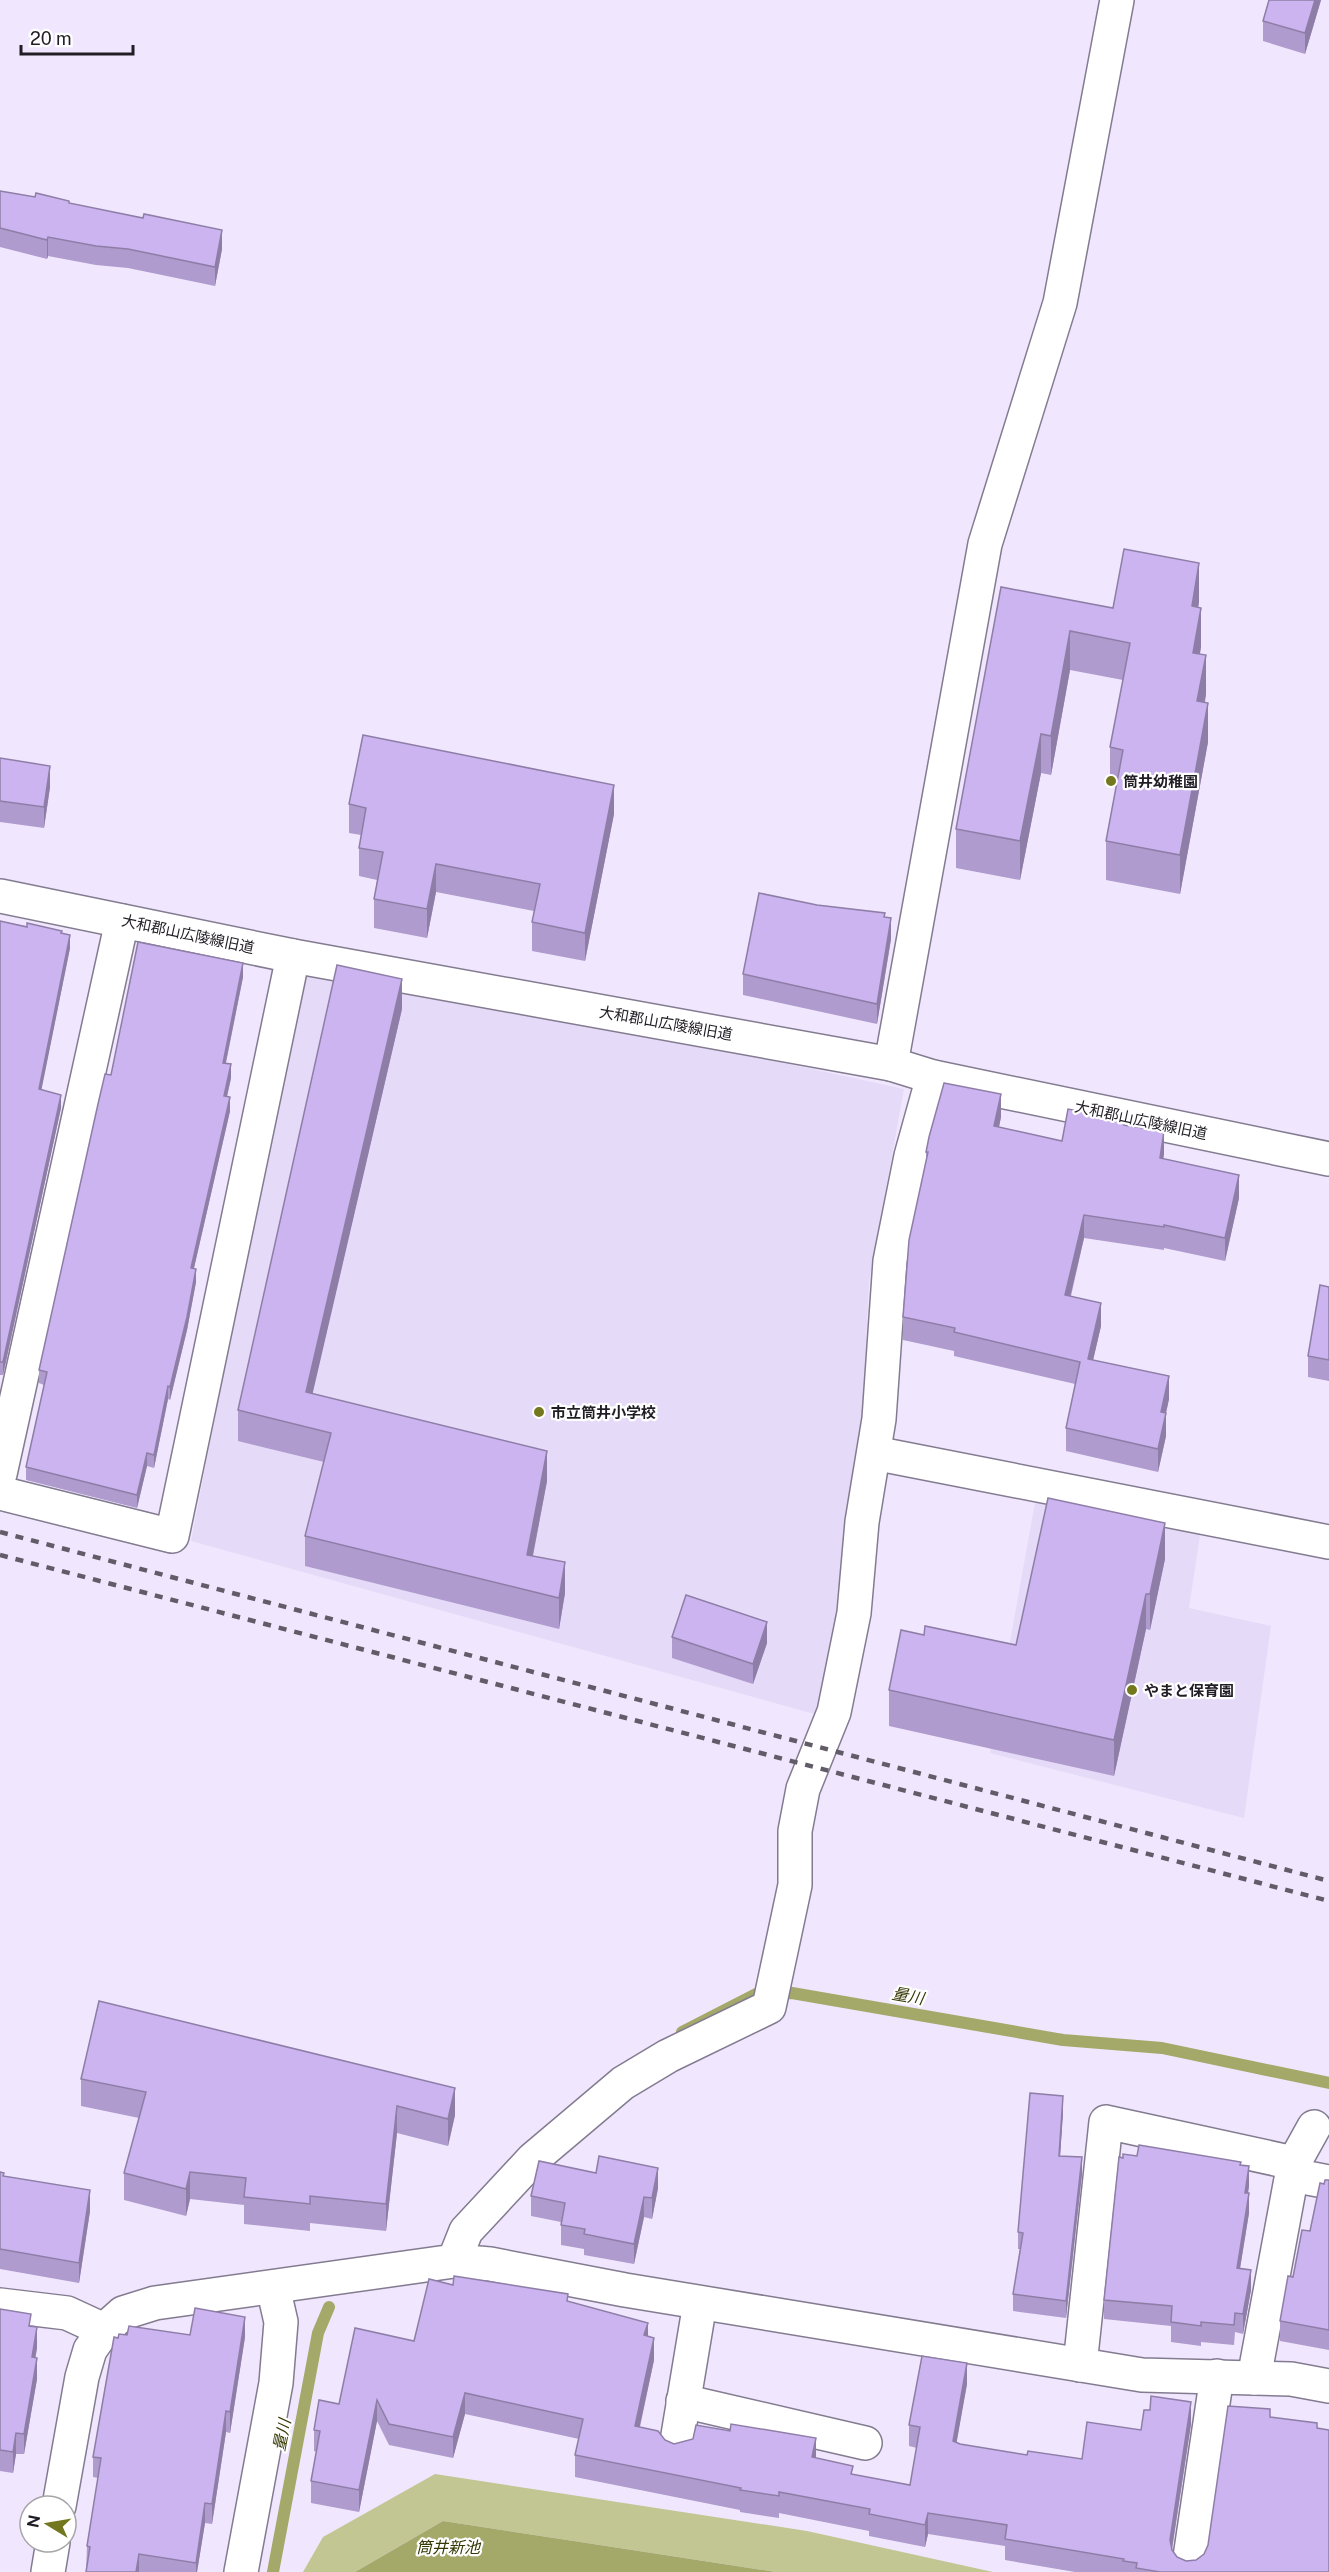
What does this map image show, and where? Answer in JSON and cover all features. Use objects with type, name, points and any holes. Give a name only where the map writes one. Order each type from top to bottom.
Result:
[{"type":"street","points":[[891,1064],[985,544],[1060,303],[1117,0]]},
{"type":"street","name":"大和郡山広陵線旧道","points":[[0,896],[293,956],[891,1064],[933,1077],[1329,1159]]},
{"type":"street","points":[[0,1474],[122,921]]},
{"type":"street","points":[[0,1493],[172,1536],[293,956]]},
{"type":"street","points":[[454,2261],[466,2231],[533,2159],[623,2083],[668,2056],[769,2007],[795,1885],[795,1831],[803,1789],[834,1712],[854,1613],[862,1522],[879,1419],[890,1261],[911,1156],[933,1077]]},
{"type":"street","points":[[874,1453],[1329,1542]]},
{"type":"street","points":[[1080,2365],[1106,2122],[1293,2169],[1329,2182]]},
{"type":"street","points":[[1254,2378],[1293,2169],[1314,2127]]},
{"type":"street","points":[[61,2494],[90,2350],[104,2330],[123,2313],[155,2303],[454,2261],[490,2264],[700,2303],[1142,2375],[1291,2379],[1329,2386]]},
{"type":"street","points":[[241,2572],[276,2383],[281,2322],[273,2287]]},
{"type":"street","points":[[675,2447],[700,2303]]},
{"type":"street","points":[[0,2305],[67,2313],[104,2330]]},
{"type":"street","points":[[1189,2564],[1217,2376]]},
{"type":"street","points":[[683,2401],[865,2443]]},
{"type":"street","points":[[48,2572],[51,2554]]},
{"type":"shaded area","name":"市立筒井小学校","points":[[313,961],[904,1089],[869,1282],[855,1574],[818,1715],[191,1541],[299,979]]},
{"type":"shaded area","name":"やまと保育園","points":[[1036,1497],[1201,1529],[1189,1608],[1271,1626],[1244,1818],[990,1753]]},
{"type":"shaded area","points":[[435,2474],[807,2531],[993,2572],[776,2572],[443,2521],[355,2572],[303,2572],[323,2537]]},
{"type":"water","name":"筒井新池","points":[[443,2521],[776,2572],[355,2572]]},
{"type":"building","points":[[1269,0],[1315,0],[1305,33],[1263,21]]},
{"type":"building","points":[[0,191],[35,197],[36,193],[69,201],[69,203],[143,218],[144,214],[222,230],[215,267],[128,249],[48,237],[47,240],[0,228]]},
{"type":"building","points":[[1124,549],[1199,563],[1192,606],[1201,608],[1193,653],[1206,655],[1197,701],[1208,703],[1180,855],[1106,841],[1123,750],[1110,747],[1130,643],[1070,631],[1051,736],[1041,734],[1020,841],[956,829],[1001,587],[1113,608]]},
{"type":"building","points":[[363,735],[614,785],[585,933],[532,922],[540,884],[436,864],[427,909],[374,899],[383,852],[359,848],[366,808],[349,804]]},
{"type":"building","points":[[0,758],[50,766],[44,807],[0,801]]},
{"type":"building","points":[[759,893],[817,905],[885,913],[884,917],[891,918],[877,1004],[743,974]]},
{"type":"building","points":[[0,921],[27,927],[27,923],[70,935],[39,1089],[61,1095],[3,1362],[0,1362]]},
{"type":"building","points":[[138,942],[243,963],[223,1063],[231,1064],[224,1096],[230,1097],[191,1268],[196,1269],[187,1317],[170,1387],[168,1386],[154,1455],[147,1453],[137,1495],[26,1467],[47,1372],[39,1370],[105,1074],[111,1075]]},
{"type":"building","points":[[337,965],[402,979],[306,1392],[547,1451],[527,1555],[565,1562],[559,1598],[305,1536],[331,1433],[238,1410]]},
{"type":"building","points":[[944,1083],[1001,1094],[994,1126],[1062,1141],[1068,1109],[1125,1119],[1124,1125],[1164,1131],[1160,1158],[1239,1175],[1225,1238],[1164,1225],[1164,1227],[1084,1215],[1065,1295],[1101,1303],[1088,1359],[1169,1376],[1161,1412],[1166,1413],[1158,1449],[1066,1428],[1080,1362],[954,1332],[955,1328],[903,1317],[909,1240],[928,1152],[926,1152],[929,1137]]},
{"type":"building","points":[[1320,1285],[1329,1287],[1329,1360],[1308,1356]]},
{"type":"building","points":[[1048,1498],[1165,1523],[1150,1594],[1146,1594],[1114,1740],[889,1690],[901,1630],[924,1635],[925,1626],[1016,1645]]},
{"type":"building","points":[[686,1595],[767,1622],[753,1664],[672,1637]]},
{"type":"building","points":[[99,2001],[455,2088],[448,2119],[397,2106],[386,2204],[310,2196],[310,2204],[244,2197],[246,2178],[190,2172],[186,2189],[124,2173],[146,2092],[81,2079]]},
{"type":"building","points":[[1030,2093],[1063,2096],[1059,2156],[1082,2157],[1066,2301],[1013,2294],[1023,2233],[1018,2232]]},
{"type":"building","points":[[1139,2145],[1241,2162],[1240,2165],[1249,2166],[1245,2193],[1249,2193],[1237,2268],[1251,2270],[1243,2314],[1235,2313],[1234,2325],[1201,2322],[1201,2326],[1171,2322],[1172,2306],[1104,2300],[1119,2157],[1123,2158],[1123,2154],[1137,2156]]},
{"type":"building","points":[[599,2156],[658,2168],[652,2198],[644,2197],[634,2244],[584,2234],[585,2229],[561,2225],[565,2203],[531,2196],[539,2161],[596,2173]]},
{"type":"building","points":[[0,2172],[4,2173],[3,2176],[90,2190],[79,2263],[0,2249]]},
{"type":"building","points":[[1325,2180],[1329,2180],[1329,2330],[1280,2321],[1288,2276],[1293,2277],[1302,2230],[1310,2231],[1320,2183],[1324,2184]]},
{"type":"building","points":[[454,2276],[568,2294],[567,2301],[648,2323],[644,2335],[654,2338],[635,2426],[658,2431],[665,2440],[674,2444],[693,2439],[696,2425],[730,2431],[731,2424],[816,2438],[812,2457],[853,2466],[851,2474],[910,2485],[920,2427],[909,2425],[922,2356],[967,2363],[953,2441],[960,2444],[1027,2455],[1028,2451],[1082,2459],[1087,2422],[1141,2430],[1144,2410],[1150,2410],[1151,2396],[1191,2402],[1170,2540],[1172,2550],[1177,2557],[1186,2561],[1196,2560],[1204,2554],[1208,2545],[1228,2406],[1270,2409],[1270,2417],[1317,2423],[1317,2428],[1329,2430],[1329,2572],[1160,2572],[1136,2568],[1137,2563],[1123,2561],[1124,2559],[1005,2539],[1007,2525],[928,2513],[925,2525],[869,2514],[870,2509],[779,2492],[779,2496],[740,2490],[741,2488],[575,2455],[583,2419],[465,2393],[453,2437],[389,2424],[377,2400],[359,2490],[311,2481],[320,2431],[314,2430],[319,2400],[339,2404],[355,2328],[414,2341],[429,2279],[453,2285]]},
{"type":"building","points":[[195,2308],[245,2317],[230,2412],[226,2411],[212,2504],[205,2503],[196,2563],[139,2554],[136,2572],[86,2572],[90,2547],[87,2546],[101,2458],[93,2457],[114,2337],[118,2338],[119,2334],[127,2335],[129,2326],[190,2335]]},
{"type":"building","points":[[0,2309],[31,2314],[29,2326],[37,2327],[32,2357],[37,2358],[24,2434],[16,2433],[13,2452],[0,2450]]},
{"type":"waterway","name":"量川","points":[[682,2032],[756,1994],[792,1993],[1063,2040],[1162,2048],[1329,2083]]},
{"type":"waterway","name":"量川","points":[[273,2572],[318,2333],[329,2307]]},
{"type":"railway","points":[[0,1532],[1329,1881]]},
{"type":"railway","points":[[0,1555],[1329,1901]]},
{"type":"place","name":"筒井幼稚園","points":[[1111,781]]},
{"type":"place","name":"市立筒井小学校","points":[[539,1412]]},
{"type":"place","name":"やまと保育園","points":[[1132,1690]]}]
